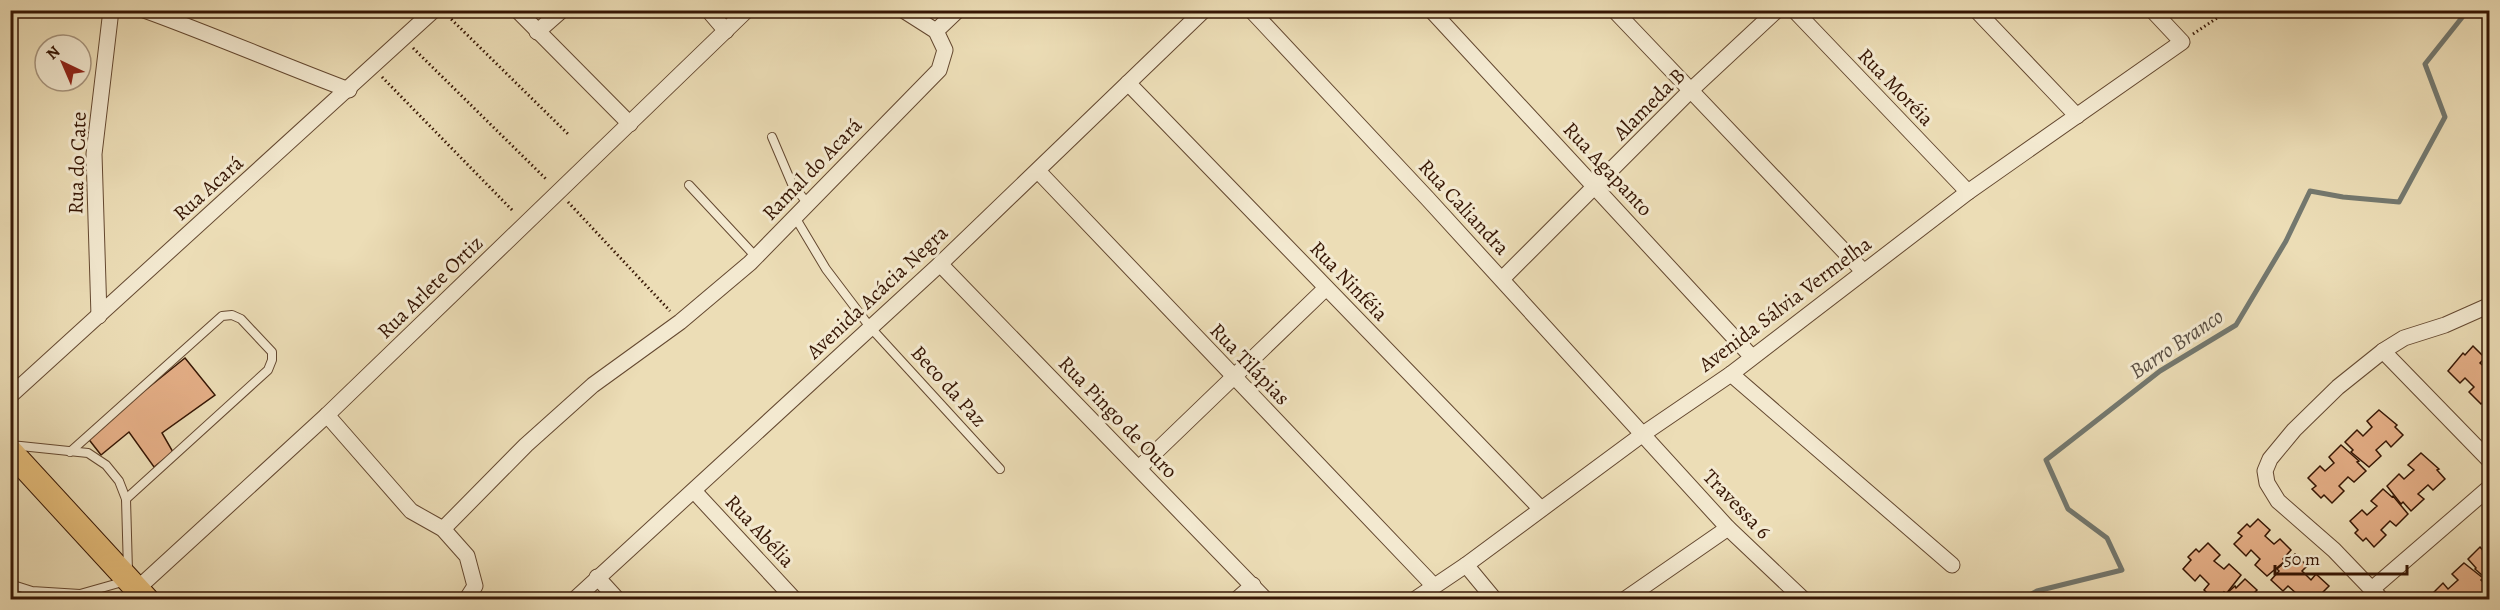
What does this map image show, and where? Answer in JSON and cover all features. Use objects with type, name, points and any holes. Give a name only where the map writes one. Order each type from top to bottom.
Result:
[{"type":"main road","points":[[10,451],[138,590]]},
{"type":"street","name":"Rua do Cate","points":[[99,316],[94,154],[111,10]]},
{"type":"street","points":[[144,10],[348,90]]},
{"type":"street","name":"Rua Acará","points":[[10,396],[373,68],[434,10]]},
{"type":"street","points":[[517,10],[630,124]]},
{"type":"street","points":[[537,32],[562,10]]},
{"type":"street","points":[[708,10],[726,31]]},
{"type":"street","name":"Rua Arlete Ortiz","points":[[138,590],[327,415],[560,193],[747,10]]},
{"type":"street","points":[[903,10],[936,31],[958,10]]},
{"type":"street","name":"Avenida Acácia Negra","points":[[574,600],[940,264],[1204,10]]},
{"type":"street","name":"Rua Caliandra","points":[[1251,10],[1643,434]]},
{"type":"street","name":"Rua Agapanto","points":[[1431,10],[1752,357]]},
{"type":"street","points":[[1614,10],[1863,271]]},
{"type":"street","name":"Alameda B","points":[[1502,279],[1690,91],[1777,10]]},
{"type":"street","name":"Rua Moréia","points":[[1794,10],[1968,192]]},
{"type":"street","points":[[1976,10],[2077,116]]},
{"type":"street","points":[[2152,10],[2182,42]]},
{"type":"street","name":"Ramal do Acará","points":[[443,529],[526,445],[593,385],[680,322],[725,286],[795,218],[939,70],[945,50],[936,31]]},
{"type":"street","name":"Avenida Sálvia Vermelha","points":[[1414,600],[1466,565],[1643,434],[1731,374],[1968,192],[2182,42]]},
{"type":"street","name":"Rua Ninféia","points":[[1128,83],[1541,509]]},
{"type":"street","name":"Rua Tilápias","points":[[1038,171],[1434,586]]},
{"type":"street","name":"Rua Pingo de Ouro","points":[[940,264],[1266,600]]},
{"type":"street","points":[[1139,468],[1326,288]]},
{"type":"street","points":[[2490,305],[2445,325],[2404,338],[2383,351],[2338,387],[2294,430],[2270,459],[2265,471],[2267,483],[2278,501],[2334,550],[2377,594],[2490,487]]},
{"type":"street","points":[[2383,351],[2490,461]]},
{"type":"street","points":[[1731,374],[1952,565]]},
{"type":"street","points":[[327,415],[411,511],[443,529],[467,556],[475,586],[466,600]]},
{"type":"street","name":"Travessa 6","points":[[1643,434],[1728,528],[1804,600]]},
{"type":"street","name":"Rua Abélia","points":[[694,491],[795,600]]},
{"type":"street","points":[[1624,600],[1728,528]]},
{"type":"street","points":[[1466,565],[1495,600]]},
{"type":"street","points":[[597,577],[618,600]]},
{"type":"street","points":[[1236,600],[1252,585]]},
{"type":"lane","points":[[772,137],[792,184],[808,204]]},
{"type":"lane","points":[[689,185],[756,257]]},
{"type":"lane","name":"Beco da Paz","points":[[795,218],[826,268],[870,327],[1000,469]]},
{"type":"lane","points":[[70,452],[222,316],[232,315],[241,319],[272,352],[268,370],[126,500]]},
{"type":"lane","points":[[10,445],[88,453],[106,465],[119,482],[126,500],[138,590],[80,594],[32,591],[10,584]]},
{"type":"path","points":[[443,10],[567,134]]},
{"type":"path","points":[[2182,42],[2229,10]]},
{"type":"path","points":[[404,38],[560,193],[680,322]]},
{"type":"path","points":[[373,68],[526,224]]},
{"type":"building","points":[[2473,346],[2485,358],[2480,363],[2490,372],[2490,396],[2481,404],[2469,392],[2474,387],[2465,378],[2460,383],[2448,371],[2463,353],[2465,355]]},
{"type":"building","points":[[185,358],[215,395],[162,433],[173,452],[154,467],[129,432],[101,455],[87,437]]},
{"type":"building","points":[[2379,410],[2397,425],[2395,427],[2403,435],[2391,447],[2386,441],[2376,450],[2381,456],[2369,467],[2351,452],[2353,450],[2345,442],[2357,430],[2363,436],[2372,427],[2367,421]]},
{"type":"building","points":[[2341,445],[2359,461],[2357,462],[2366,471],[2354,482],[2348,477],[2339,486],[2344,491],[2332,503],[2324,495],[2321,498],[2312,489],[2316,486],[2308,478],[2320,466],[2325,471],[2334,463],[2329,457]]},
{"type":"building","points":[[2421,453],[2439,469],[2437,470],[2445,479],[2433,490],[2428,485],[2418,494],[2424,499],[2411,511],[2403,502],[2401,504],[2387,486],[2399,474],[2404,479],[2414,470],[2408,465]]},
{"type":"building","points":[[2383,489],[2393,496],[2408,514],[2396,526],[2390,521],[2381,530],[2386,535],[2374,547],[2366,538],[2363,541],[2355,533],[2358,530],[2350,521],[2362,510],[2367,515],[2377,506],[2371,501]]},
{"type":"building","points":[[2258,519],[2270,530],[2265,536],[2274,544],[2280,539],[2291,550],[2283,559],[2285,561],[2267,576],[2255,565],[2260,559],[2251,550],[2246,556],[2234,544],[2242,536],[2238,533],[2247,524],[2250,527]]},
{"type":"building","points":[[2208,543],[2220,555],[2214,561],[2224,569],[2229,564],[2241,575],[2226,594],[2224,592],[2218,600],[2204,590],[2209,584],[2200,575],[2195,581],[2183,569],[2191,560],[2188,557],[2196,549],[2199,552]]},
{"type":"building","points":[[2480,547],[2485,553],[2490,549],[2490,582],[2475,569],[2468,559]]},
{"type":"building","points":[[2295,554],[2307,566],[2302,571],[2311,580],[2316,574],[2329,586],[2320,595],[2322,596],[2319,600],[2292,600],[2297,594],[2288,586],[2283,591],[2271,580],[2279,571],[2277,569]]},
{"type":"building","points":[[2464,563],[2483,578],[2481,580],[2489,588],[2477,600],[2471,594],[2466,600],[2435,600],[2431,595],[2443,583],[2448,589],[2458,580],[2452,574]]},
{"type":"building","points":[[2245,579],[2257,590],[2251,596],[2255,600],[2225,600],[2228,596],[2226,594]]},
{"type":"waterway","name":"Barro Branco","points":[[2021,600],[2037,591],[2122,570],[2107,538],[2068,509],[2046,460],[2160,371],[2236,325],[2286,241],[2310,191],[2343,197],[2399,202],[2445,117],[2425,64],[2468,10]]}]
